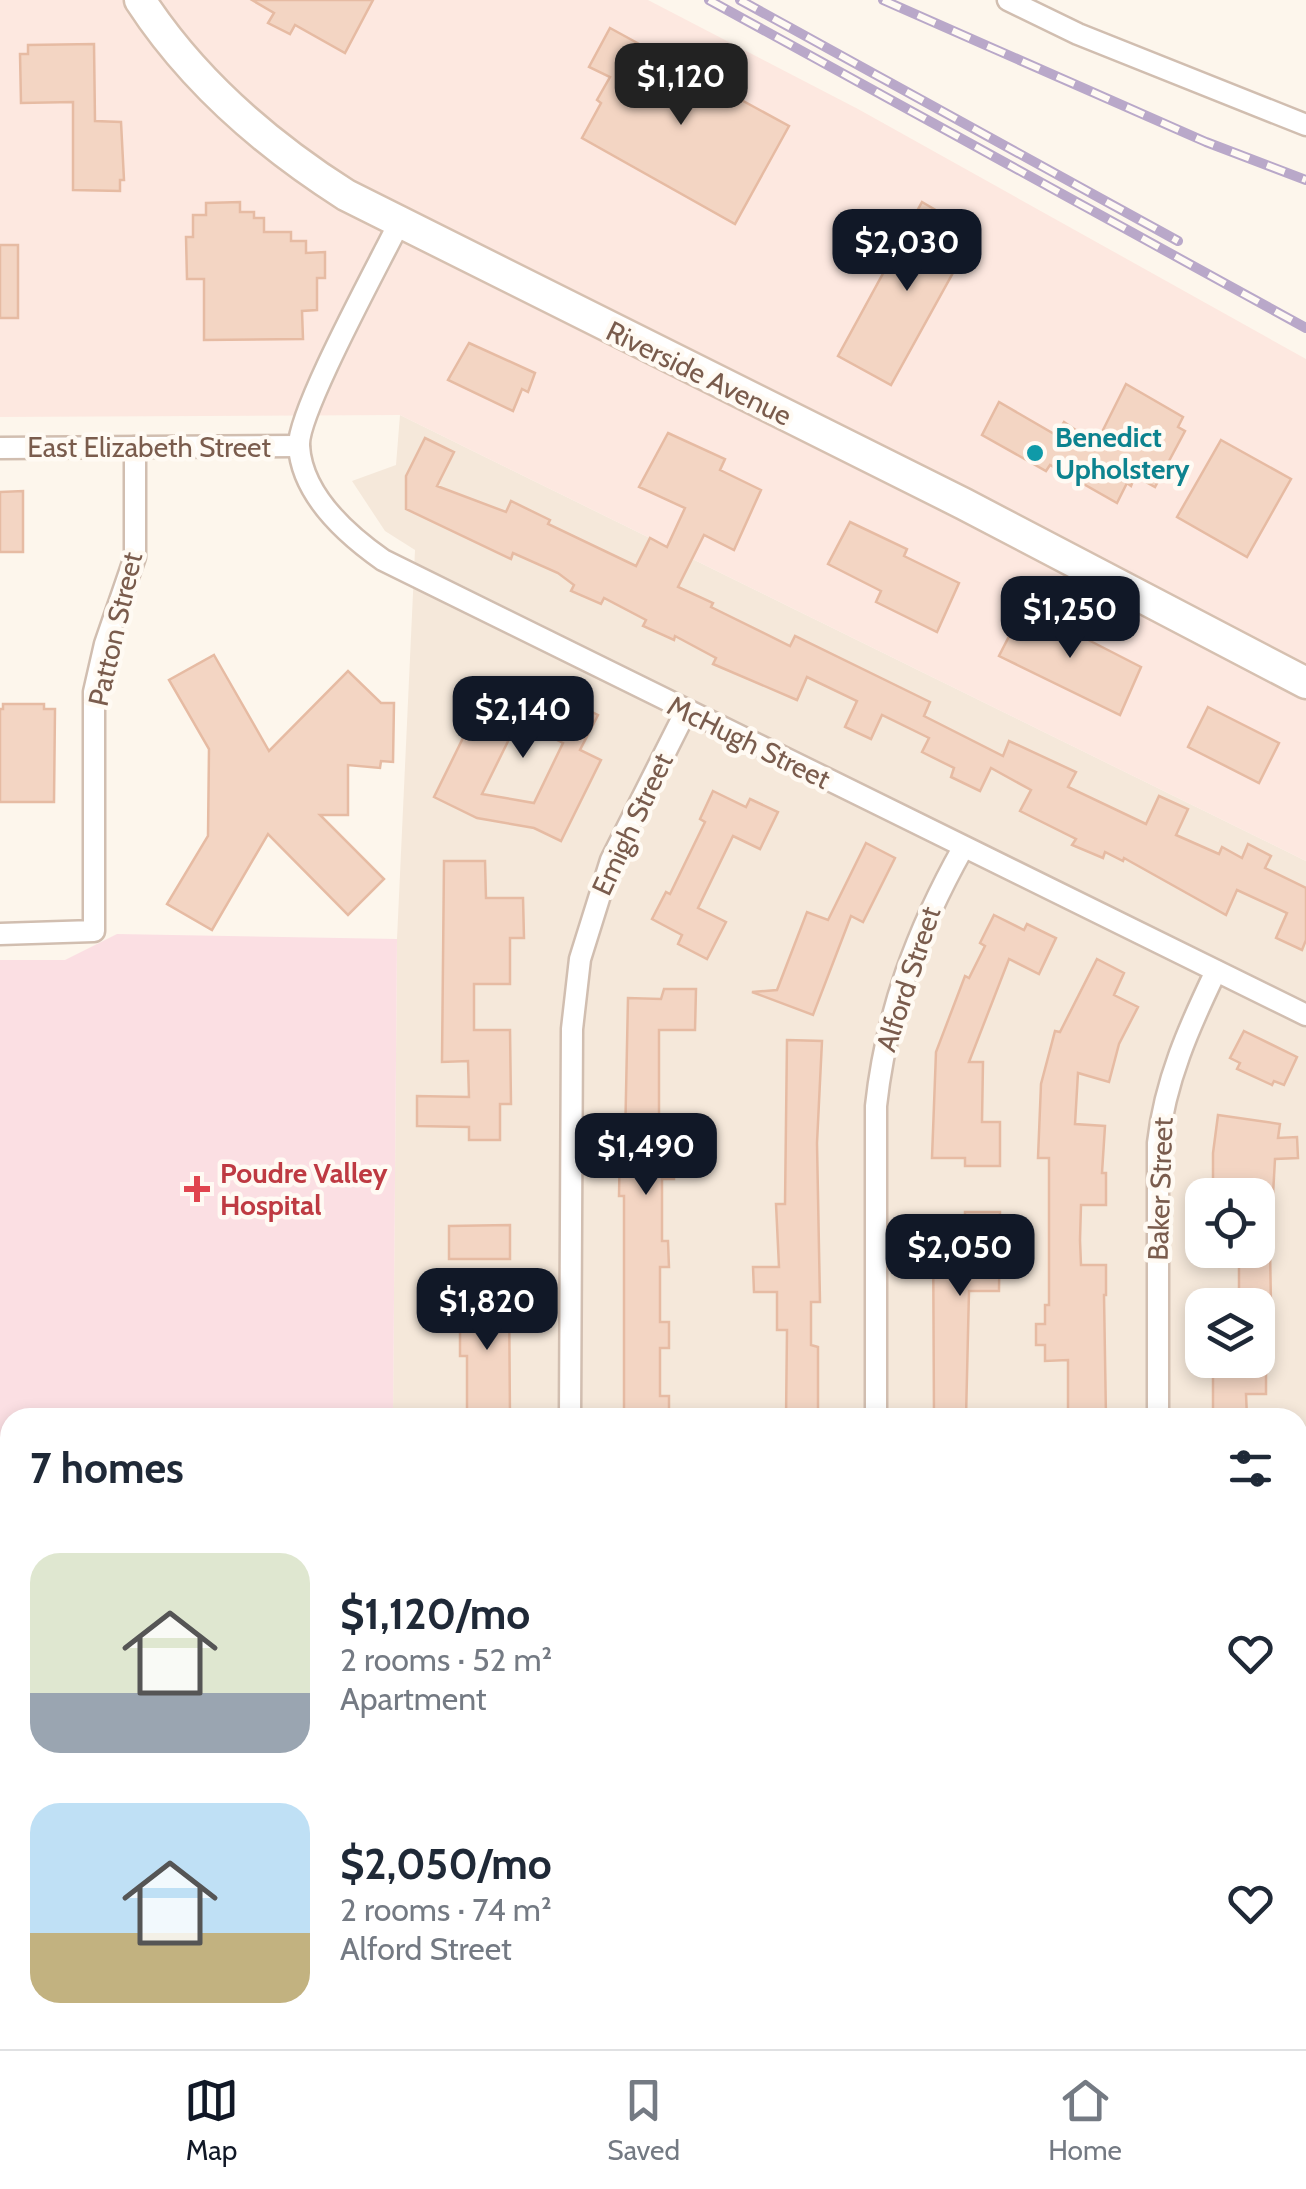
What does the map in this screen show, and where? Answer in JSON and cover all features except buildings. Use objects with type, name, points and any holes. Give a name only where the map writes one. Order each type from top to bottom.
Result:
[{"type":"main road","name":"Riverside Avenue","points":[[140,0],[208,83],[250,125],[308,171],[398,223],[964,504],[1306,682]]},
{"type":"street","points":[[1008,0],[1078,34],[1306,125]]},
{"type":"street","points":[[299,446],[302,426],[326,371],[398,223]]},
{"type":"street","name":"East Elizabeth Street","points":[[0,448],[299,446]]},
{"type":"street","name":"McHugh Street","points":[[299,446],[322,506],[360,544],[383,560],[1306,1015]]},
{"type":"street","name":"Patton Street","points":[[0,934],[94,932],[94,692],[135,557],[135,447]]},
{"type":"street","name":"Emigh Street","points":[[570,1408],[572,1029],[580,959],[611,860],[686,711]]},
{"type":"street","name":"Alford Street","points":[[876,1408],[876,1106],[881,1056],[912,949],[962,848]]},
{"type":"street","name":"Baker Street","points":[[1158,1408],[1158,1143],[1162,1104],[1190,1023],[1216,971]]},
{"type":"shaded area","points":[[0,0],[648,0],[858,109],[1306,359],[1306,861],[400,415],[0,417]]},
{"type":"shaded area","points":[[400,415],[1306,861],[1306,1408],[393,1408],[397,939],[415,550],[385,531],[352,481],[396,465]]},
{"type":"shaded area","name":"Poudre Valley Hospital","points":[[117,934],[397,939],[393,1408],[0,1408],[0,960],[65,960]]},
{"type":"railway","points":[[709,0],[1306,328]]},
{"type":"railway","points":[[740,0],[1178,241]]},
{"type":"railway","points":[[883,0],[1206,142],[1306,180]]},
{"type":"place","name":"Benedict Upholstery","points":[[1035,453]]},
{"type":"place","name":"Poudre Valley Hospital","points":[[197,1189]]}]
